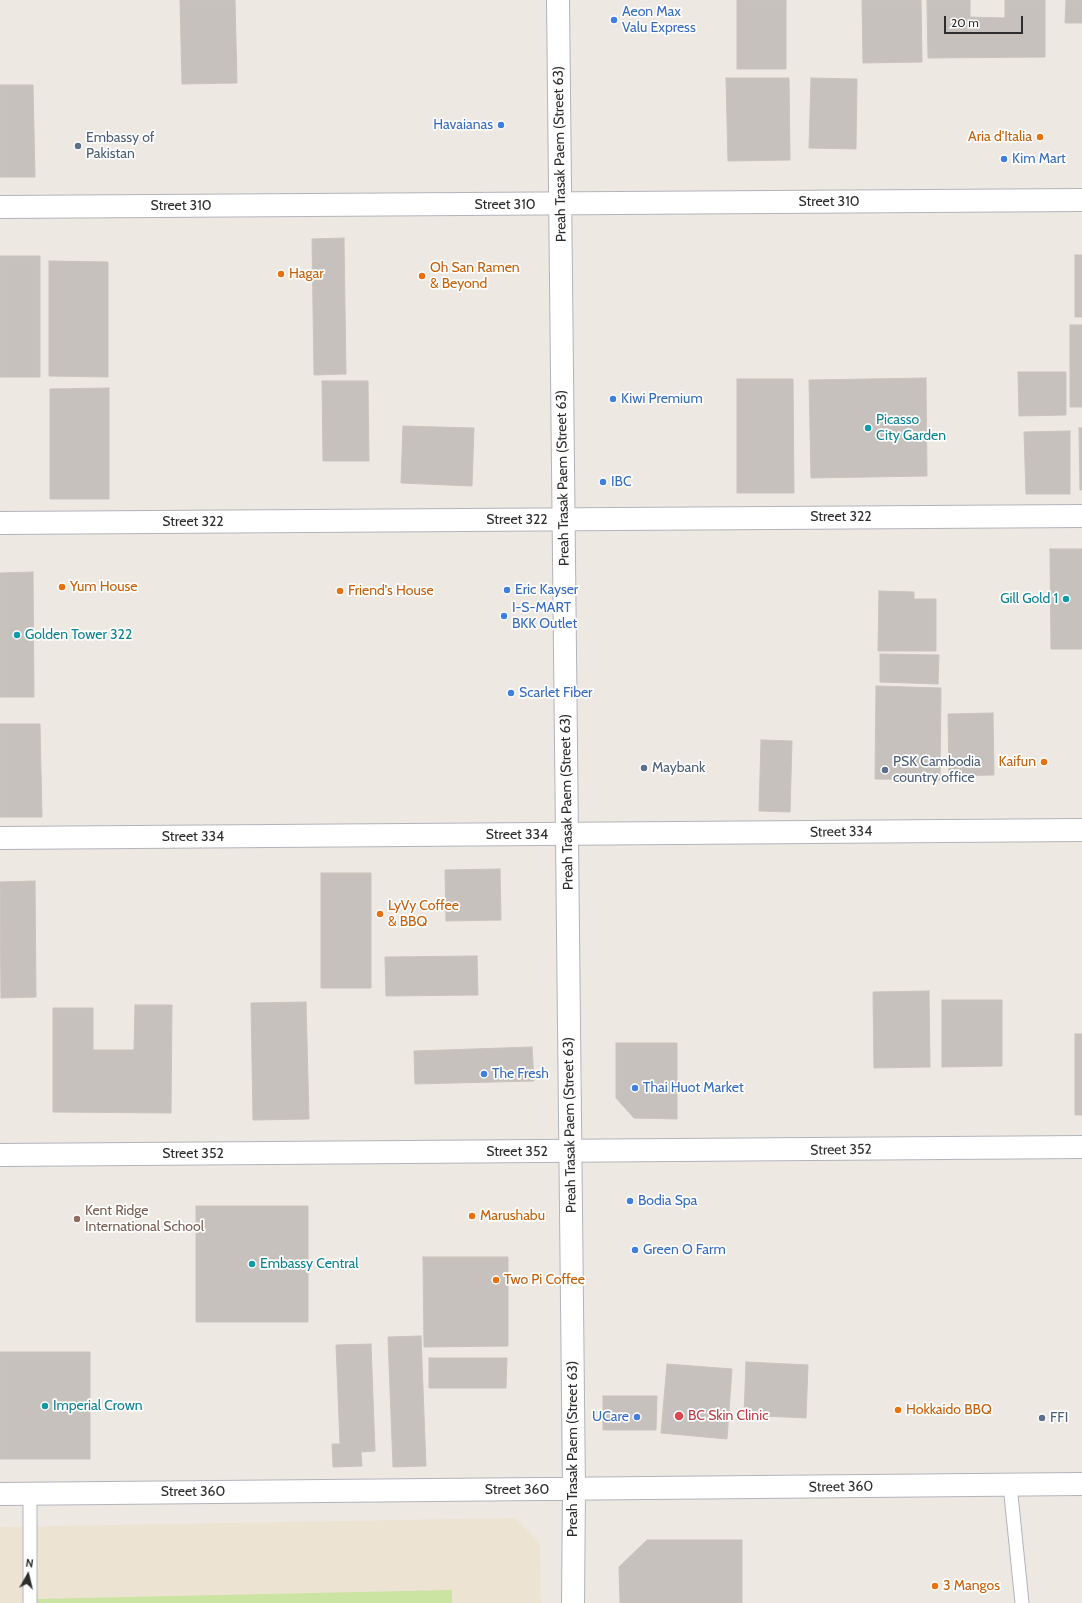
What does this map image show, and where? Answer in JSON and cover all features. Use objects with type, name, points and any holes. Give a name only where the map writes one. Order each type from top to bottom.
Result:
[{"type":"street","name":"Preah Trasak Paem (Street 63)","points":[[558,0],[574,1490],[573,1603]]},
{"type":"street","name":"Street 310","points":[[0,207],[561,205],[1082,200]]},
{"type":"street","name":"Street 322","points":[[0,523],[1082,516]]},
{"type":"street","name":"Street 334","points":[[0,838],[1082,830]]},
{"type":"street","name":"Street 352","points":[[0,1155],[570,1152],[1082,1147]]},
{"type":"street","name":"Street 360","points":[[0,1494],[574,1490],[1082,1484]]},
{"type":"lane","points":[[1010,1485],[1022,1603]]},
{"type":"lane","points":[[30,1494],[30,1603]]},
{"type":"shaded area","points":[[515,1518],[540,1543],[541,1603],[0,1603],[0,1527]]},
{"type":"green space","points":[[452,1590],[452,1603],[37,1603],[37,1599]]},
{"type":"building","points":[[180,0],[235,0],[237,83],[182,84]]},
{"type":"building","points":[[737,0],[786,0],[786,69],[737,69]]},
{"type":"building","points":[[862,0],[921,0],[922,62],[863,63]]},
{"type":"building","points":[[927,0],[970,0],[970,17],[1005,18],[1005,0],[1045,0],[1045,57],[928,58]]},
{"type":"building","points":[[1066,0],[1082,0],[1082,23],[1065,23]]},
{"type":"building","points":[[726,78],[789,78],[790,160],[728,161]]},
{"type":"building","points":[[811,78],[857,79],[856,149],[809,148]]},
{"type":"building","points":[[0,85],[33,85],[35,177],[0,177]]},
{"type":"building","points":[[344,238],[346,374],[314,375],[312,239]]},
{"type":"building","points":[[1075,255],[1082,255],[1082,317],[1075,317]]},
{"type":"building","points":[[0,256],[40,256],[40,377],[0,377]]},
{"type":"building","points":[[49,261],[108,262],[108,377],[49,376]]},
{"type":"building","points":[[1070,325],[1082,325],[1082,407],[1070,407]]},
{"type":"building","points":[[1018,372],[1066,372],[1066,415],[1019,416]]},
{"type":"building","name":"Picasso City Garden","points":[[926,378],[927,476],[811,478],[809,380]]},
{"type":"building","points":[[737,379],[793,379],[794,493],[737,493]]},
{"type":"building","points":[[322,381],[368,381],[369,461],[323,461]]},
{"type":"building","points":[[109,388],[109,499],[50,499],[50,389]]},
{"type":"building","points":[[403,426],[474,428],[472,486],[401,483]]},
{"type":"building","points":[[1079,428],[1082,428],[1082,490],[1080,490]]},
{"type":"building","points":[[1070,431],[1070,494],[1026,494],[1024,432]]},
{"type":"building","name":"Gill Gold 1","points":[[1050,549],[1082,549],[1082,649],[1051,649]]},
{"type":"building","name":"Golden Tower 322","points":[[33,572],[34,697],[0,697],[0,573]]},
{"type":"building","points":[[879,591],[914,592],[914,599],[936,599],[936,651],[878,651]]},
{"type":"building","points":[[880,654],[939,655],[938,684],[880,682]]},
{"type":"building","points":[[876,686],[941,688],[940,780],[875,779]]},
{"type":"building","points":[[993,713],[994,775],[949,776],[948,714]]},
{"type":"building","points":[[0,724],[40,724],[42,817],[0,817]]},
{"type":"building","points":[[761,740],[792,741],[790,812],[759,811]]},
{"type":"building","points":[[500,869],[501,920],[446,921],[445,870]]},
{"type":"building","points":[[321,873],[371,873],[371,988],[321,988]]},
{"type":"building","points":[[35,881],[36,997],[1,998],[0,882]]},
{"type":"building","points":[[477,956],[478,995],[386,996],[385,957]]},
{"type":"building","points":[[929,991],[930,1067],[874,1068],[873,992]]},
{"type":"building","points":[[942,1000],[1002,1000],[1002,1066],[942,1067]]},
{"type":"building","points":[[306,1002],[309,1119],[253,1120],[251,1003]]},
{"type":"building","points":[[135,1005],[172,1005],[171,1113],[53,1112],[53,1008],[93,1008],[93,1050],[134,1050]]},
{"type":"building","points":[[1075,1034],[1082,1034],[1082,1115],[1075,1115]]},
{"type":"building","points":[[616,1043],[677,1043],[677,1119],[634,1118],[616,1098]]},
{"type":"building","points":[[532,1047],[534,1081],[415,1084],[414,1051]]},
{"type":"building","name":"Embassy Central","points":[[196,1206],[308,1206],[308,1322],[196,1322]]},
{"type":"building","points":[[423,1257],[508,1257],[508,1346],[424,1347]]},
{"type":"building","points":[[421,1336],[426,1466],[393,1467],[388,1337]]},
{"type":"building","points":[[371,1344],[375,1451],[361,1452],[362,1466],[333,1467],[332,1444],[340,1444],[336,1345]]},
{"type":"building","name":"Imperial Crown","points":[[0,1352],[90,1352],[90,1459],[0,1459]]},
{"type":"building","points":[[429,1358],[507,1358],[506,1388],[429,1388]]},
{"type":"building","points":[[746,1362],[808,1365],[806,1418],[744,1415]]},
{"type":"building","points":[[667,1364],[732,1369],[727,1439],[661,1433]]},
{"type":"building","points":[[603,1396],[657,1396],[656,1430],[603,1430]]},
{"type":"building","points":[[647,1540],[742,1540],[742,1603],[620,1603],[619,1567]]},
{"type":"place","name":"Aeon Max Valu Express","points":[[614,20]]},
{"type":"place","name":"Havaianas","points":[[501,125]]},
{"type":"place","name":"Aria d'Italia","points":[[1040,137]]},
{"type":"place","name":"Embassy of Pakistan","points":[[78,146]]},
{"type":"place","name":"Kim Mart","points":[[1004,159]]},
{"type":"place","name":"Hagar","points":[[281,274]]},
{"type":"place","name":"Oh San Ramen & Beyond","points":[[422,276]]},
{"type":"place","name":"Kiwi Premium","points":[[613,399]]},
{"type":"place","name":"Picasso City Garden","points":[[868,428]]},
{"type":"place","name":"IBC","points":[[603,482]]},
{"type":"place","name":"Yum House","points":[[62,587]]},
{"type":"place","name":"Eric Kayser","points":[[507,590]]},
{"type":"place","name":"Friend's House","points":[[340,591]]},
{"type":"place","name":"Gill Gold 1","points":[[1066,599]]},
{"type":"place","name":"I-S-MART BKK Outlet","points":[[504,616]]},
{"type":"place","name":"Golden Tower 322","points":[[17,635]]},
{"type":"place","name":"Scarlet Fiber","points":[[511,693]]},
{"type":"place","name":"Kaifun","points":[[1044,762]]},
{"type":"place","name":"Maybank","points":[[644,768]]},
{"type":"place","name":"PSK Cambodia country office","points":[[885,770]]},
{"type":"place","name":"LyVy Coffee & BBQ","points":[[380,914]]},
{"type":"place","name":"The Fresh","points":[[484,1074]]},
{"type":"place","name":"Thai Huot Market","points":[[635,1088]]},
{"type":"place","name":"Bodia Spa","points":[[630,1201]]},
{"type":"place","name":"Marushabu","points":[[472,1216]]},
{"type":"place","name":"Kent Ridge International School","points":[[77,1219]]},
{"type":"place","name":"Green O Farm","points":[[635,1250]]},
{"type":"place","name":"Embassy Central","points":[[252,1264]]},
{"type":"place","name":"Two Pi Coffee","points":[[496,1280]]},
{"type":"place","name":"Imperial Crown","points":[[45,1406]]},
{"type":"place","name":"Hokkaido BBQ","points":[[898,1410]]},
{"type":"place","name":"BC Skin Clinic","points":[[679,1416]]},
{"type":"place","name":"UCare","points":[[637,1417]]},
{"type":"place","name":"FFI","points":[[1042,1418]]},
{"type":"place","name":"3 Mangos","points":[[935,1586]]}]
